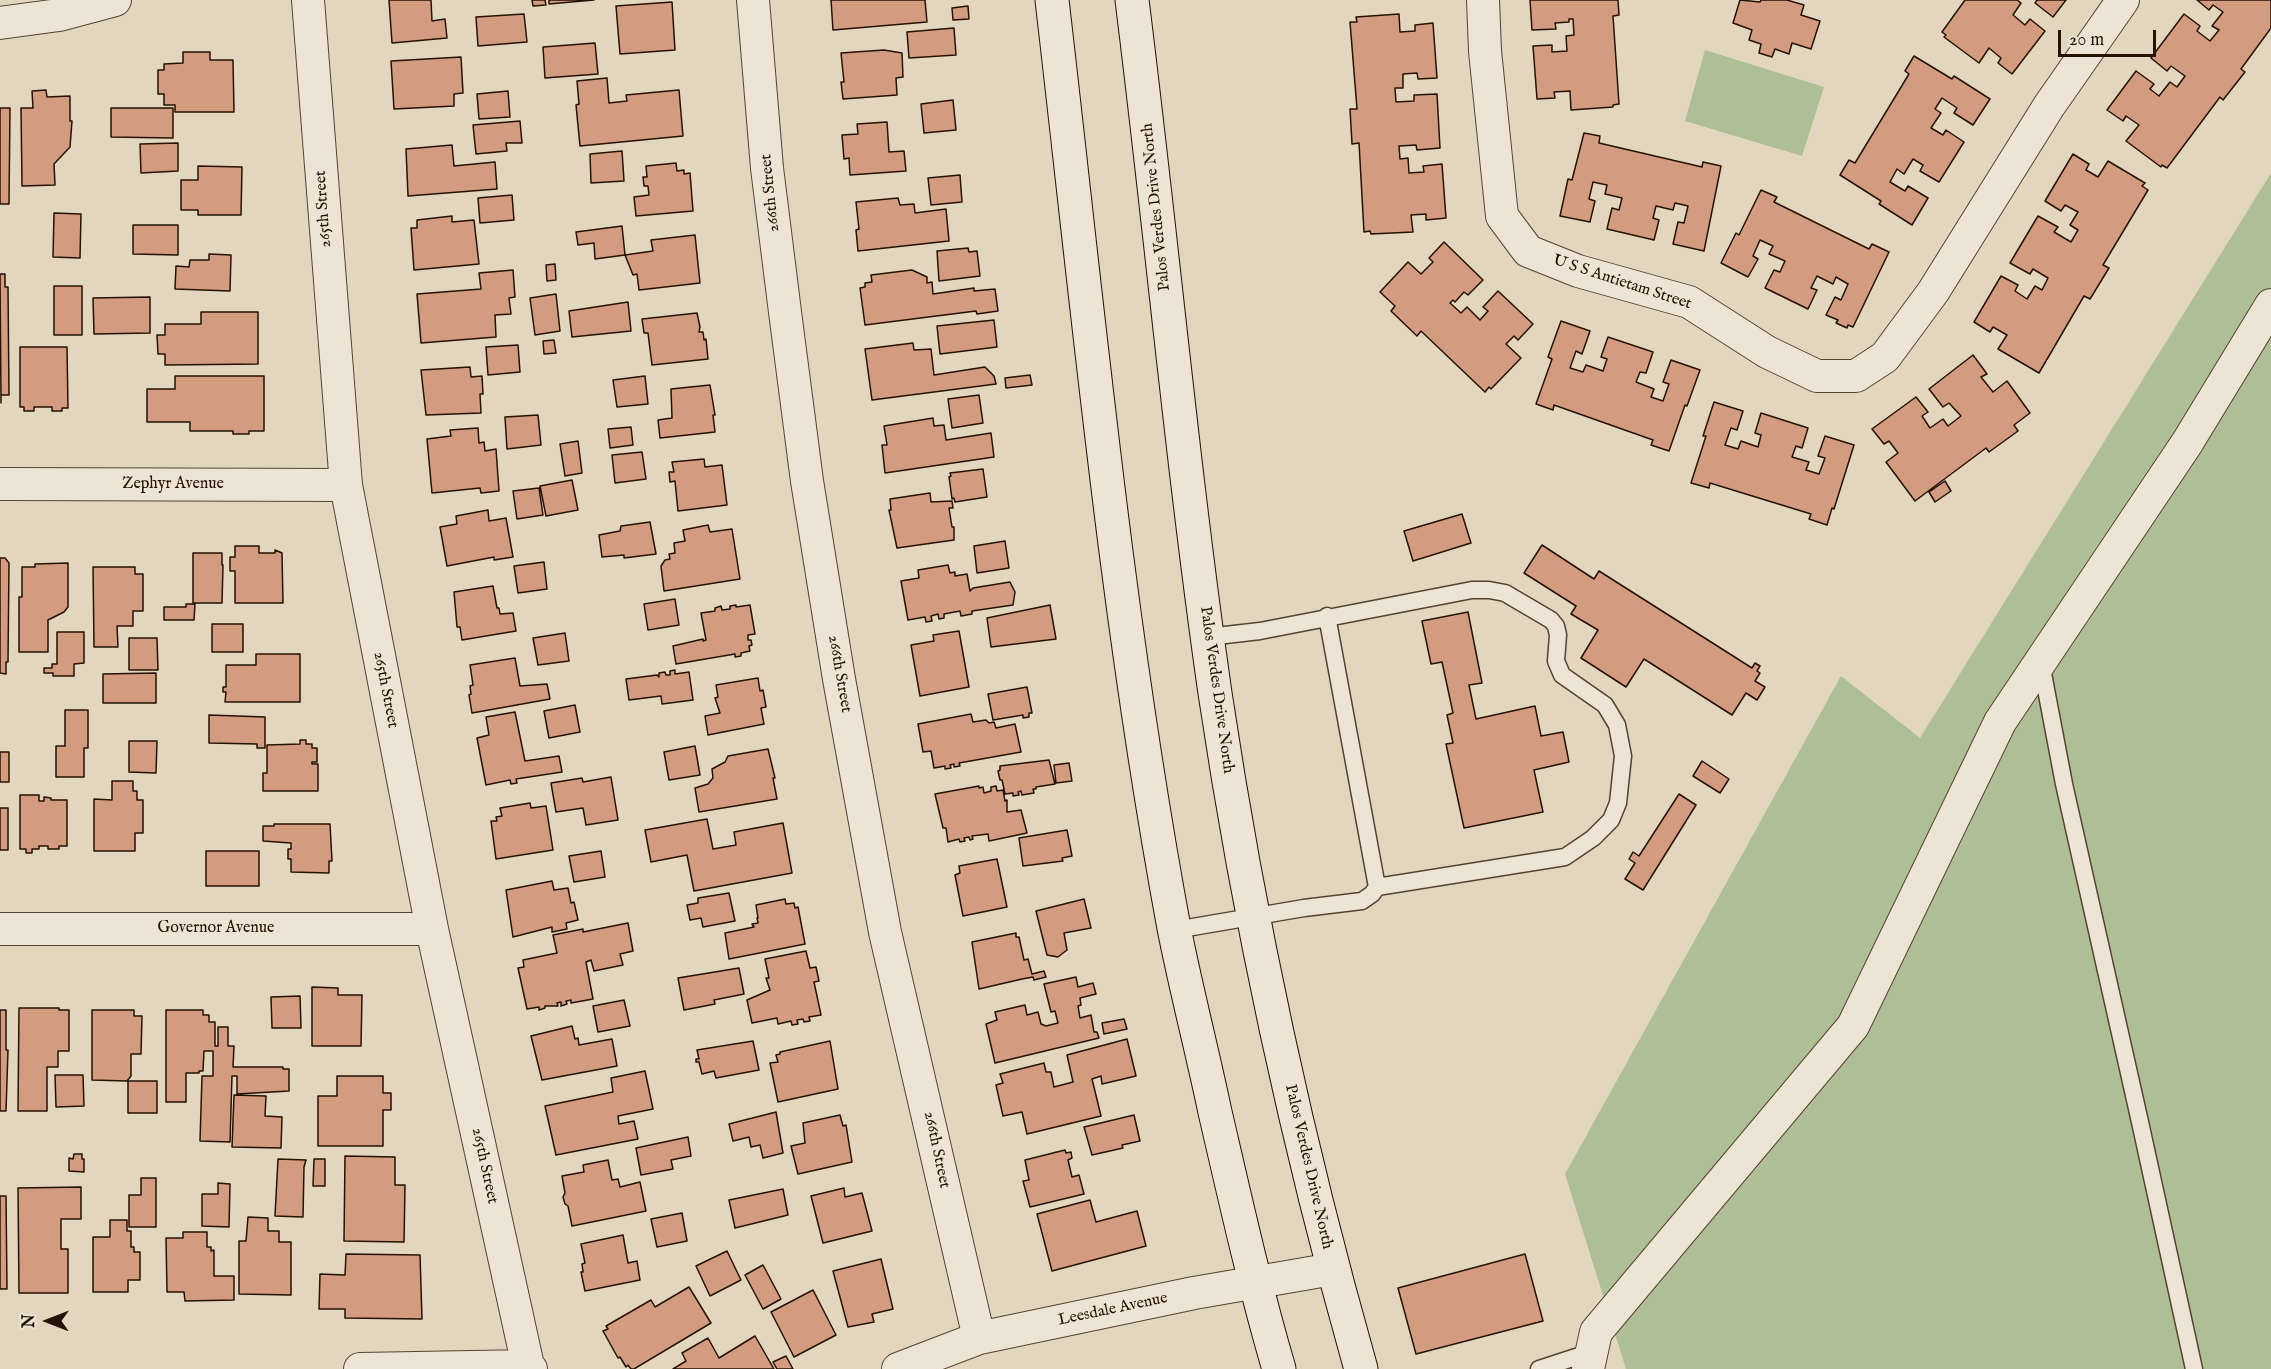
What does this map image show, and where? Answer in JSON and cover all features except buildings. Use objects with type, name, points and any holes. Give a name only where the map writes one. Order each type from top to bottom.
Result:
[{"type":"main road","points":[[1052,0],[1129,645],[1175,930],[1237,1209],[1280,1369]]},
{"type":"main road","name":"Palos Verdes Drive North","points":[[1132,0],[1190,501],[1219,718],[1254,917],[1285,1067],[1333,1269],[1361,1369]]},
{"type":"street","points":[[0,23],[59,15],[115,0]]},
{"type":"street","name":"265th Street","points":[[308,0],[346,485],[432,929],[530,1367]]},
{"type":"street","name":"266th Street","points":[[753,0],[768,168],[785,312],[807,481],[839,679],[885,932],[980,1338]]},
{"type":"street","name":"U S S Antietam Street","points":[[1483,0],[1485,51],[1502,216],[1528,251],[1578,271],[1689,302],[1767,352],[1817,376],[1856,376],[1885,357],[1933,292],[2049,106],[2123,0]]},
{"type":"street","points":[[1589,1361],[1596,1332],[1853,1026],[2000,722],[2187,443],[2271,305]]},
{"type":"street","name":"Zephyr Avenue","points":[[0,484],[346,485]]},
{"type":"street","name":"Governor Avenue","points":[[0,929],[432,929]]},
{"type":"street","name":"Leesdale Avenue","points":[[898,1369],[980,1338],[1256,1281],[1333,1269]]},
{"type":"street","points":[[360,1369],[530,1367]]},
{"type":"lane","points":[[1175,930],[1304,908],[1362,901],[1377,887],[1566,857],[1593,838],[1611,820],[1618,803],[1623,756],[1617,725],[1605,705],[1562,675],[1556,662],[1558,635],[1556,626],[1551,620],[1505,593],[1472,590],[1327,616],[1260,631],[1208,637]]},
{"type":"lane","points":[[1327,616],[1377,887]]},
{"type":"lane","points":[[2040,663],[2064,784],[2194,1369]]},
{"type":"lane","points":[[1539,1369],[1589,1361]]},
{"type":"green space","points":[[1705,50],[1824,87],[1802,156],[1685,121]]},
{"type":"green space","points":[[2271,173],[2271,1369],[1626,1369],[1565,1174],[1841,676],[1920,738]]}]
